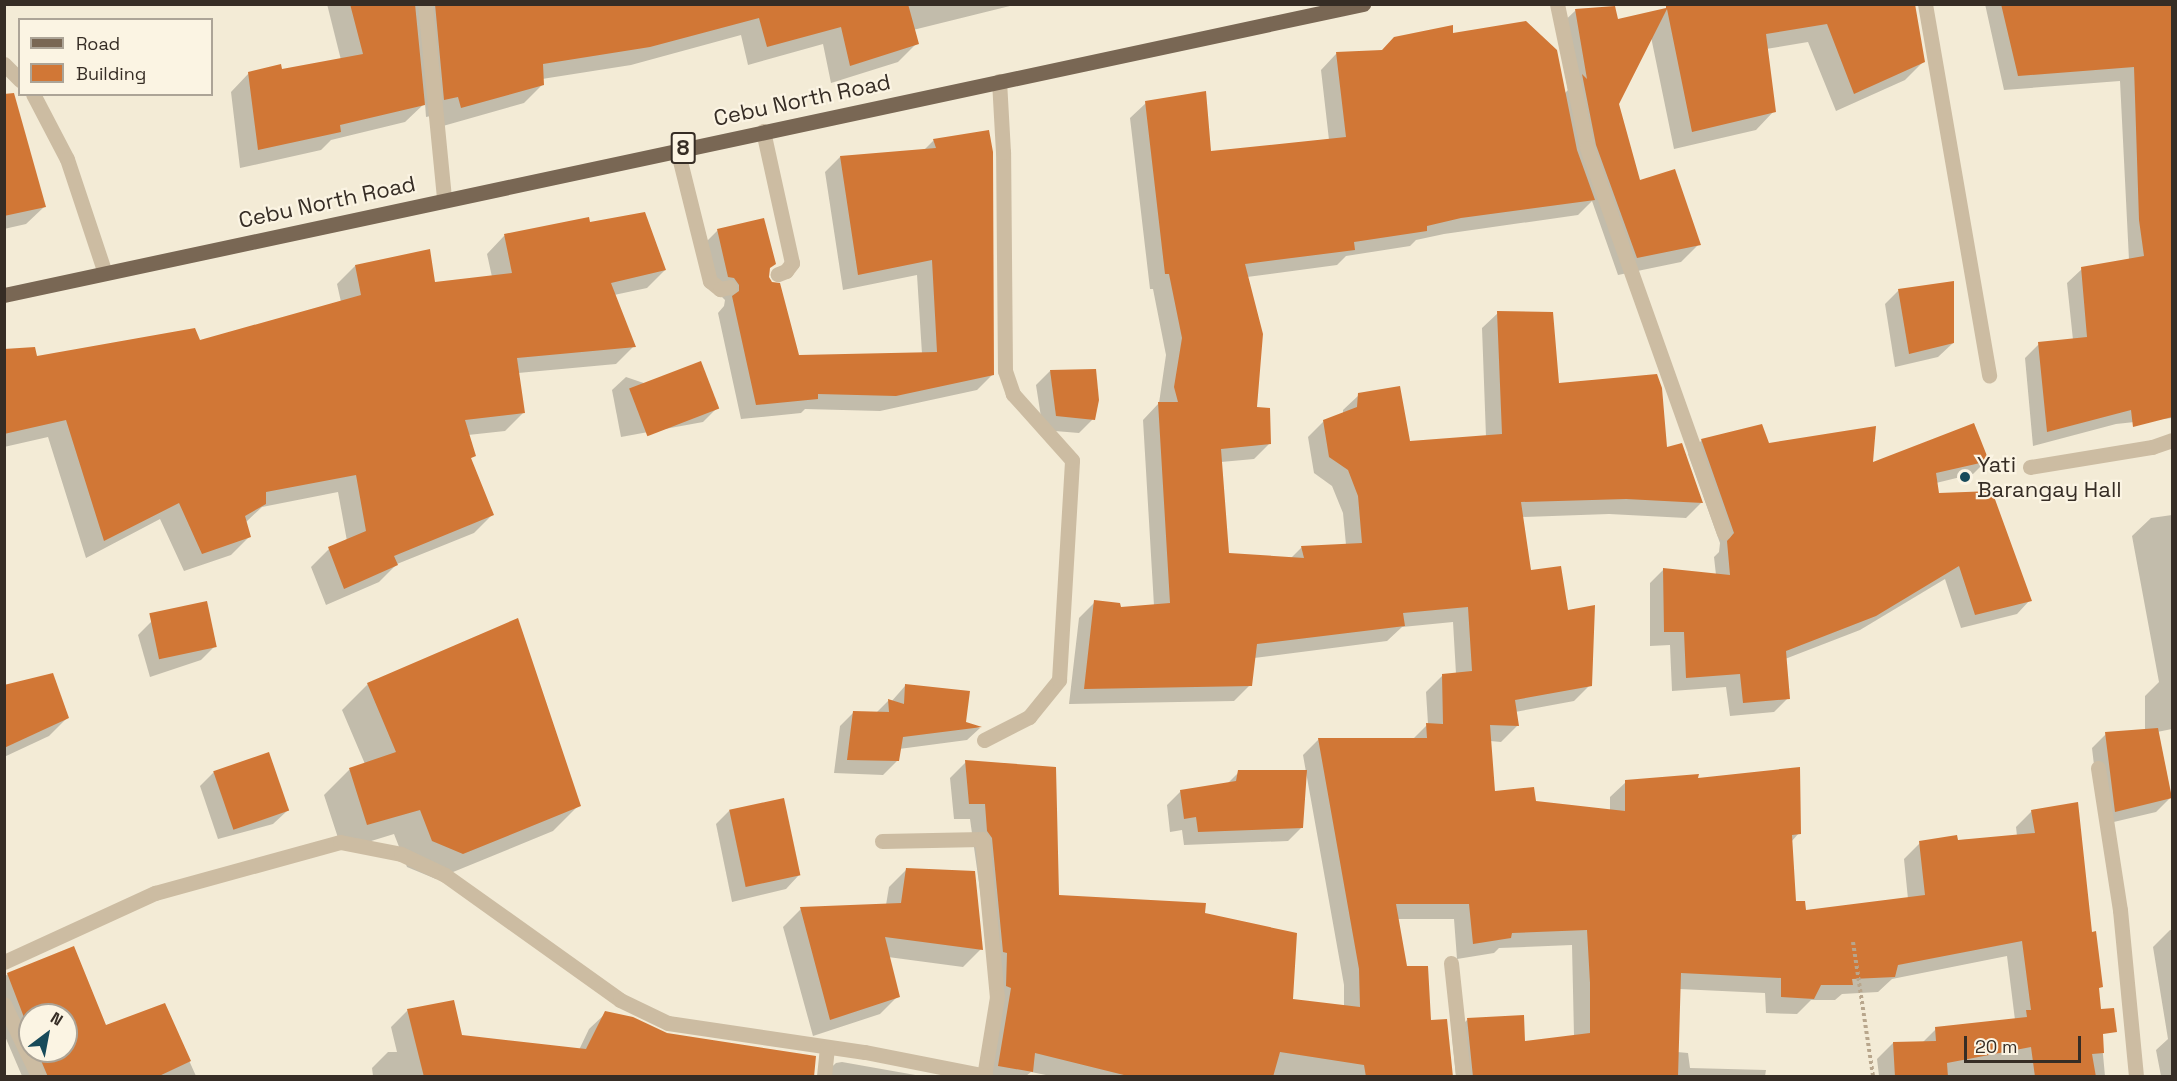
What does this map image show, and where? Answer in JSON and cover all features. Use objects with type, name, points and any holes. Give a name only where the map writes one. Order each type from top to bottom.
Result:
[{"type":"main road","name":"Cebu North Road","points":[[4,295],[999,81],[1317,9],[1363,4]]},
{"type":"street","points":[[425,4],[444,199]]},
{"type":"street","points":[[1557,4],[1587,148],[1724,532]]},
{"type":"street","points":[[1925,4],[1989,376]]},
{"type":"street","points":[[4,64],[18,78]]},
{"type":"street","points":[[984,740],[1029,717],[1059,680],[1072,460],[1013,394],[1005,371],[1003,152],[999,81]]},
{"type":"street","points":[[34,96],[67,159],[105,273]]},
{"type":"street","points":[[763,130],[792,263],[786,271],[778,274]]},
{"type":"street","points":[[677,149],[710,281],[720,289],[730,287]]},
{"type":"street","points":[[2030,467],[2152,447],[2172,440]]},
{"type":"street","points":[[2098,768],[2120,910],[2136,1077]]},
{"type":"street","points":[[4,962],[155,893],[340,842],[401,854],[445,875],[620,1000],[668,1023],[827,1047],[985,1076],[997,997],[982,839],[882,841]]},
{"type":"street","points":[[1451,963],[1463,1077]]},
{"type":"street","points":[[4,1004],[38,1077]]},
{"type":"street","points":[[824,1077],[827,1047]]},
{"type":"path","points":[[1853,942],[1873,1077]]},
{"type":"building","points":[[350,4],[415,4],[425,105],[340,125],[341,132],[258,150],[248,72],[281,64],[282,69],[363,54]]},
{"type":"building","points":[[435,4],[908,4],[919,44],[850,66],[841,27],[767,47],[759,18],[650,47],[543,64],[544,85],[461,108],[458,97],[444,100]]},
{"type":"building","points":[[1666,4],[1915,4],[1925,62],[1854,94],[1827,24],[1766,34],[1776,112],[1692,132],[1667,9],[1619,104],[1640,180],[1675,169],[1701,245],[1637,258],[1596,145],[1582,74],[1587,79],[1575,9],[1615,6],[1618,19],[1666,8]]},
{"type":"building","points":[[2001,4],[2172,4],[2172,417],[2133,427],[2131,410],[2047,432],[2038,342],[2087,337],[2081,267],[2144,256],[2139,220],[2134,67],[2018,76]]},
{"type":"building","points":[[1526,21],[1557,50],[1577,150],[1595,200],[1461,218],[1427,226],[1427,231],[1354,242],[1355,250],[1245,264],[1263,334],[1257,407],[1270,408],[1271,444],[1221,449],[1229,553],[1304,558],[1301,546],[1362,543],[1358,496],[1348,470],[1329,457],[1323,420],[1357,407],[1358,393],[1400,386],[1410,441],[1502,434],[1497,311],[1553,312],[1559,383],[1657,374],[1662,388],[1667,447],[1682,443],[1703,503],[1626,499],[1521,502],[1531,570],[1561,566],[1568,610],[1595,605],[1592,686],[1515,700],[1519,726],[1490,725],[1495,791],[1534,787],[1536,801],[1625,811],[1625,780],[1699,774],[1698,778],[1800,767],[1801,834],[1792,835],[1796,901],[1805,901],[1806,910],[1925,895],[1919,841],[1957,835],[1958,840],[2035,833],[2031,810],[2078,802],[2092,932],[2096,931],[2103,987],[2099,988],[2101,1009],[2114,1008],[2117,1032],[2103,1034],[2104,1053],[2092,1054],[2096,1077],[2035,1077],[2031,1047],[1947,1063],[1948,1077],[1895,1077],[1893,1042],[1936,1041],[1935,1027],[2027,1017],[2026,1010],[2031,1010],[2022,941],[1898,965],[1895,977],[1852,979],[1853,985],[1821,985],[1814,999],[1781,997],[1781,978],[1681,973],[1678,1077],[1473,1077],[1467,1018],[1524,1015],[1525,1041],[1590,1033],[1590,983],[1587,930],[1512,933],[1511,938],[1473,944],[1469,904],[1396,904],[1407,966],[1428,966],[1431,1020],[1447,1019],[1453,1077],[1366,1077],[1364,1065],[1280,1052],[1273,1077],[1132,1077],[1035,1053],[1033,1072],[998,1066],[1011,988],[1006,986],[1007,953],[1003,952],[992,838],[987,831],[985,804],[969,804],[965,760],[1056,767],[1059,895],[1206,903],[1205,913],[1297,933],[1293,999],[1360,1007],[1359,969],[1318,738],[1427,738],[1426,723],[1443,724],[1442,674],[1472,671],[1468,607],[1403,613],[1405,626],[1257,644],[1252,686],[1084,689],[1094,600],[1120,603],[1121,607],[1170,603],[1158,402],[1178,402],[1174,387],[1182,338],[1169,274],[1165,274],[1145,101],[1206,91],[1211,151],[1346,137],[1336,52],[1382,50],[1394,37],[1453,25],[1453,33]]},
{"type":"building","points":[[14,93],[46,207],[4,216],[4,94]]},
{"type":"building","points":[[989,130],[993,152],[994,375],[896,396],[818,394],[818,399],[756,405],[732,296],[739,291],[739,285],[734,278],[728,277],[717,229],[764,218],[776,264],[770,268],[769,277],[772,282],[780,283],[799,355],[937,352],[932,260],[858,275],[840,156],[936,148],[933,139]]},
{"type":"building","points":[[645,212],[666,270],[611,283],[636,347],[517,358],[525,413],[465,420],[476,456],[471,458],[494,515],[394,556],[398,565],[344,589],[328,547],[366,531],[356,475],[266,492],[266,504],[245,516],[251,537],[202,554],[179,503],[104,541],[66,420],[4,434],[4,349],[35,347],[37,356],[195,328],[200,340],[361,295],[355,265],[430,249],[435,282],[512,273],[504,234],[589,217],[590,222]]},
{"type":"building","points":[[1954,281],[1954,343],[1909,354],[1898,289]]},
{"type":"building","points":[[701,361],[719,409],[647,436],[629,389]]},
{"type":"building","points":[[1096,369],[1099,400],[1095,420],[1056,416],[1050,370]]},
{"type":"building","points":[[1974,423],[1989,461],[1936,473],[1939,493],[1992,491],[2032,601],[1975,615],[1959,566],[1876,616],[1786,651],[1790,699],[1743,703],[1740,674],[1686,678],[1684,632],[1664,632],[1663,568],[1730,575],[1727,541],[1734,533],[1701,439],[1762,424],[1769,443],[1876,426],[1873,462]]},
{"type":"building","points":[[207,601],[217,647],[159,659],[149,613]]},
{"type":"building","points":[[518,618],[581,806],[463,854],[432,841],[420,810],[367,825],[349,768],[396,752],[367,683]]},
{"type":"building","points":[[53,673],[69,718],[4,748],[4,685]]},
{"type":"building","points":[[905,684],[970,691],[966,722],[982,727],[903,737],[899,761],[847,760],[853,711],[889,712],[888,699],[904,704]]},
{"type":"building","points":[[2158,728],[2172,798],[2115,812],[2105,732]]},
{"type":"building","points":[[269,752],[289,811],[233,830],[213,771]]},
{"type":"building","points":[[1238,770],[1307,770],[1303,828],[1198,832],[1196,817],[1184,819],[1180,790],[1236,781]]},
{"type":"building","points":[[784,798],[800,875],[746,887],[729,810]]},
{"type":"building","points":[[906,868],[975,871],[983,950],[885,937],[900,997],[830,1020],[800,907],[901,903]]},
{"type":"building","points":[[74,946],[106,1025],[165,1003],[191,1061],[157,1077],[48,1077],[42,1063],[78,1063],[78,1003],[18,1003],[7,973]]},
{"type":"building","points":[[454,1000],[462,1035],[586,1049],[605,1011],[633,1017],[667,1033],[816,1056],[814,1077],[424,1077],[407,1009]]},
{"type":"place","name":"Yati Barangay Hall","points":[[1965,477]]}]
